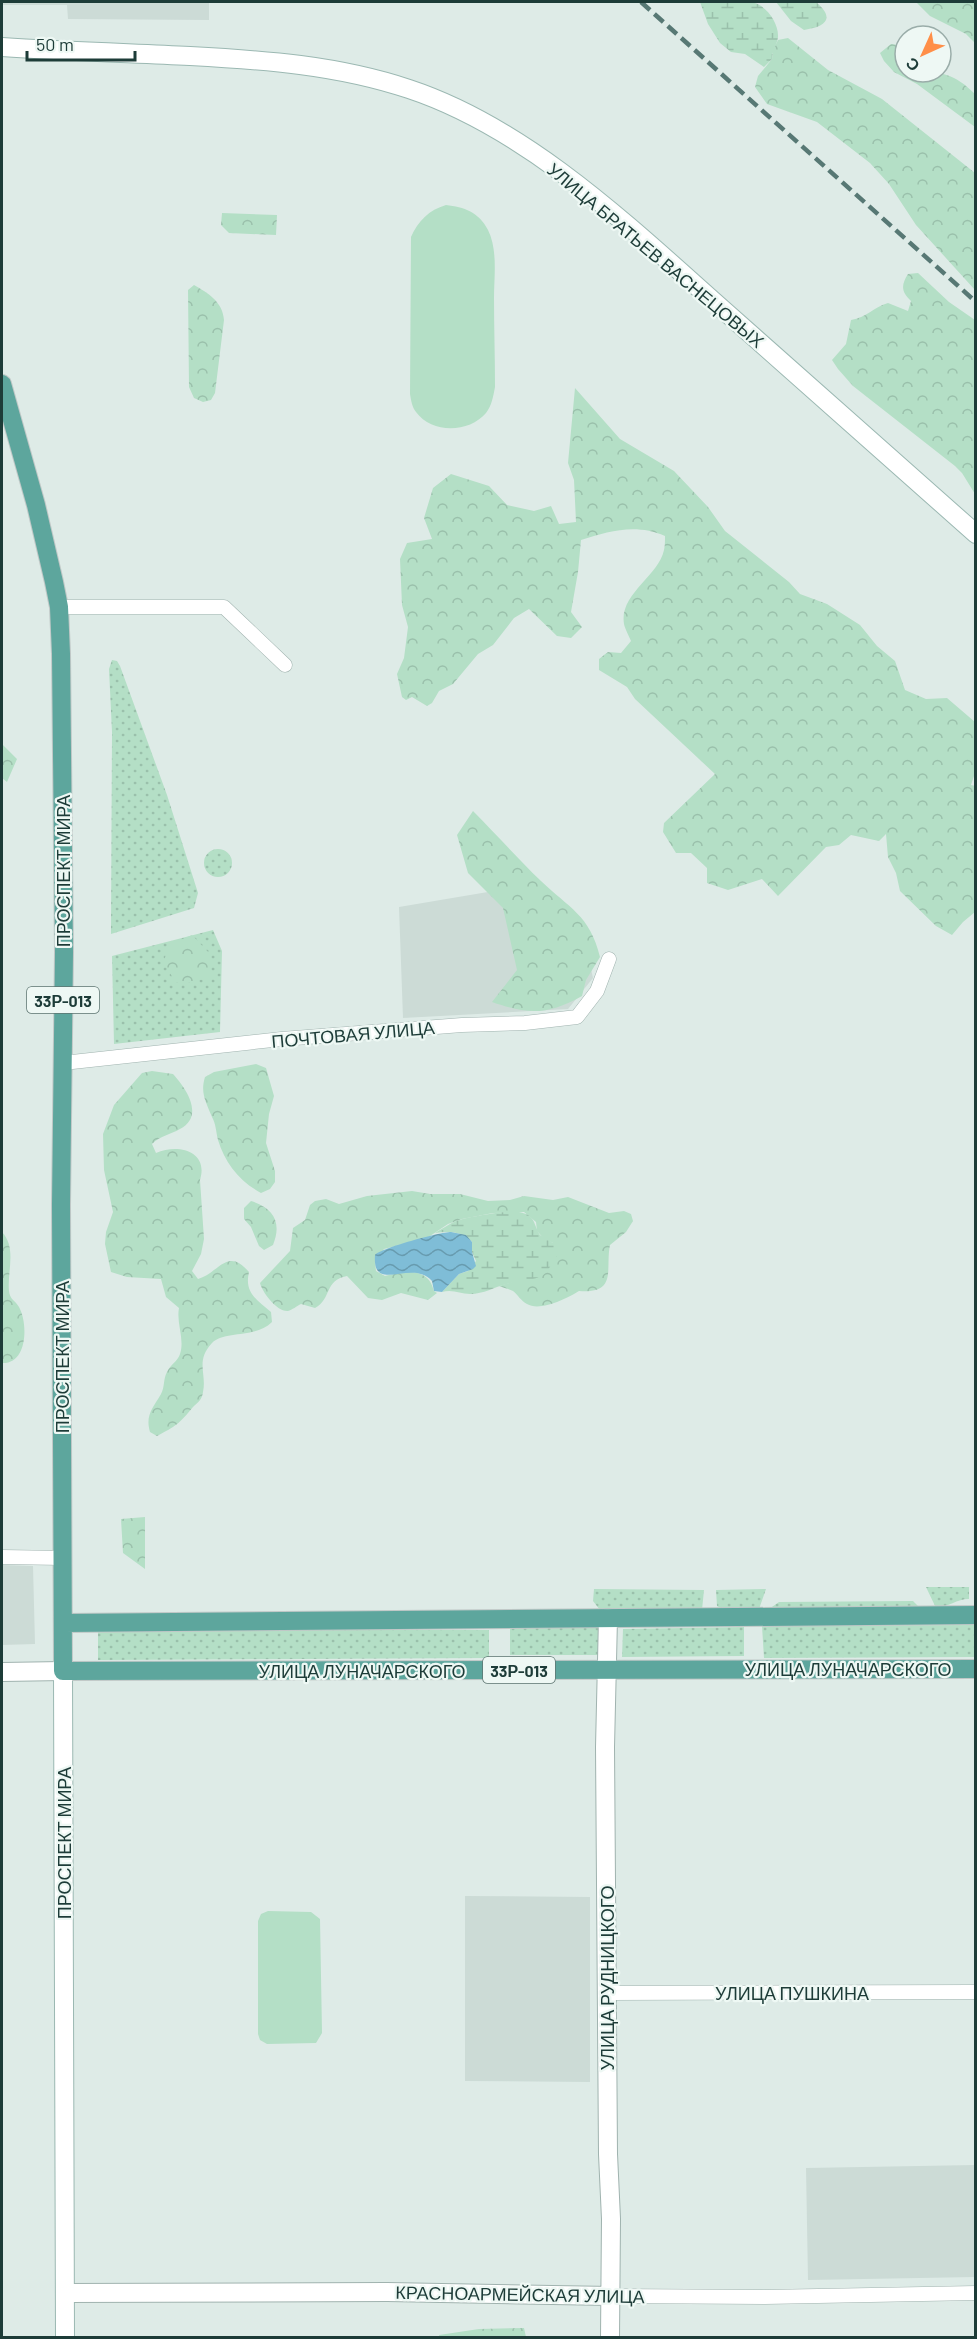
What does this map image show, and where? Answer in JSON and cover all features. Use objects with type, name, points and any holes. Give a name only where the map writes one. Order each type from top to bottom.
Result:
[{"type":"main road","name":"УЛИЦА БРАТЬЕВ ВАСНЕЦОВЫХ","points":[[2,47],[256,60],[324,67],[408,88],[463,111],[503,134],[578,184],[975,534]]},
{"type":"main road","name":"ПРОСПЕКТ МИРА","points":[[2,384],[36,504],[59,607],[63,739],[61,1205],[66,2337]]},
{"type":"main road","points":[[64,1623],[975,1615]]},
{"type":"main road","name":"УЛИЦА РУДНИЦКОГО","points":[[608,1618],[605,1748],[610,2337]]},
{"type":"main road","name":"УЛИЦА ЛУНАЧАРСКОГО","points":[[2,1672],[975,1669]]},
{"type":"main road","name":"КРАСНОАРМЕЙСКАЯ УЛИЦА","points":[[65,2293],[387,2292],[611,2296]]},
{"type":"street","points":[[59,607],[224,607],[285,665]]},
{"type":"street","name":"ПОЧТОВАЯ УЛИЦА","points":[[63,1063],[282,1039],[462,1025],[525,1023],[577,1017],[597,991],[609,959]]},
{"type":"street","points":[[2,1557],[63,1558]]},
{"type":"street","name":"УЛИЦА ПУШКИНА","points":[[608,1993],[975,1992]]},
{"type":"street","name":"КРАСНОАРМЕЙСКАЯ УЛИЦА","points":[[611,2296],[765,2297],[975,2293]]},
{"type":"shaded area","points":[[2,2],[209,2],[209,20],[68,19],[67,5],[2,5]]},
{"type":"shaded area","points":[[536,884],[585,942],[593,978],[568,1009],[403,1018],[399,907]]},
{"type":"shaded area","points":[[2,1565],[33,1566],[35,1644],[2,1645]]},
{"type":"shaded area","points":[[465,1896],[590,1897],[590,2082],[465,2081]]},
{"type":"shaded area","points":[[975,2165],[975,2277],[808,2280],[806,2168]]},
{"type":"green space","points":[[746,1],[762,7],[774,21],[778,32],[772,59],[764,67],[745,54],[731,52],[720,43],[708,24],[700,2]]},
{"type":"green space","points":[[776,2],[816,2],[826,13],[827,18],[818,27],[804,30],[791,21]]},
{"type":"green space","points":[[916,2],[975,2],[975,43],[966,34],[953,28],[953,24],[946,24],[930,16]]},
{"type":"green space","points":[[788,38],[828,70],[882,99],[975,173],[975,290],[916,225],[889,184],[870,163],[817,122],[767,104],[755,87],[758,76],[772,59],[778,40]]},
{"type":"green space","points":[[893,44],[893,71],[884,61],[880,53]]},
{"type":"green space","points":[[953,77],[958,80],[975,94],[975,127],[917,84],[953,84]]},
{"type":"green space","points":[[446,205],[465,209],[480,219],[491,238],[495,264],[495,387],[492,401],[486,413],[479,420],[451,428],[431,424],[423,419],[416,412],[410,394],[411,237],[425,217]]},
{"type":"green space","points":[[222,213],[277,215],[276,235],[229,233],[221,225]]},
{"type":"green space","points":[[918,273],[949,302],[975,320],[975,494],[955,466],[853,386],[832,360],[846,344],[851,320],[888,303],[908,311],[911,301],[905,295],[904,282],[908,274]]},
{"type":"green space","points":[[194,285],[218,303],[224,320],[215,393],[211,400],[203,402],[194,398],[189,387],[188,290]]},
{"type":"green space","points":[[575,388],[620,439],[674,471],[708,507],[725,531],[789,582],[800,594],[827,604],[860,625],[877,646],[895,661],[905,690],[926,699],[947,698],[975,722],[975,773],[971,785],[976,786],[975,912],[952,935],[936,926],[900,891],[896,873],[888,857],[886,834],[879,841],[851,835],[839,845],[826,847],[778,896],[762,879],[728,890],[707,883],[707,868],[691,853],[676,853],[663,832],[664,823],[715,774],[635,699],[627,687],[599,670],[599,659],[608,652],[621,653],[631,641],[624,624],[624,613],[633,595],[660,560],[665,536],[633,529],[612,531],[581,540],[571,612],[582,627],[571,638],[557,636],[529,609],[514,618],[493,645],[478,654],[453,684],[439,691],[432,703],[427,706],[412,697],[406,700],[402,697],[397,674],[404,658],[408,627],[402,605],[400,559],[407,543],[432,539],[424,518],[433,488],[451,474],[489,486],[507,505],[534,511],[551,506],[559,524],[576,522],[574,480],[568,463]]},
{"type":"green space","points":[[112,660],[117,661],[120,666],[167,795],[198,893],[194,908],[111,934],[112,732],[109,669]]},
{"type":"green space","points":[[2,744],[17,759],[7,782],[2,778]]},
{"type":"green space","points":[[473,811],[532,873],[577,913],[590,931],[600,957],[586,980],[582,996],[559,1007],[538,1011],[517,1009],[492,1002],[517,970],[503,908],[468,873],[457,835]]},
{"type":"green space","points":[[218,849],[228,853],[232,863],[228,873],[218,877],[208,873],[204,863],[208,853]]},
{"type":"green space","points":[[213,930],[222,951],[220,1032],[114,1044],[112,956]]},
{"type":"green space","points":[[192,935],[211,955],[209,978],[186,983],[175,982],[164,962],[168,945]]},
{"type":"green space","points":[[256,1064],[266,1068],[274,1096],[269,1114],[266,1143],[275,1171],[275,1182],[270,1189],[261,1193],[234,1171],[225,1156],[204,1097],[203,1088],[205,1077],[214,1072]]},
{"type":"green space","points":[[152,1071],[173,1074],[188,1094],[191,1102],[191,1117],[187,1123],[152,1144],[156,1153],[173,1149],[182,1150],[196,1156],[200,1162],[204,1239],[201,1254],[192,1271],[198,1279],[229,1261],[235,1261],[249,1272],[250,1291],[271,1312],[272,1322],[257,1331],[224,1337],[212,1343],[204,1356],[204,1385],[201,1399],[177,1424],[157,1436],[150,1432],[148,1421],[162,1391],[167,1372],[180,1354],[182,1343],[179,1308],[166,1297],[161,1279],[127,1277],[111,1272],[105,1244],[106,1232],[113,1212],[104,1170],[103,1134],[114,1105],[142,1073]]},
{"type":"green space","points":[[412,1191],[430,1194],[460,1194],[488,1201],[510,1200],[524,1196],[553,1200],[568,1197],[609,1213],[624,1211],[631,1214],[633,1221],[626,1232],[610,1245],[605,1284],[591,1291],[579,1291],[546,1305],[527,1304],[513,1291],[499,1286],[538,1277],[548,1267],[553,1243],[544,1239],[537,1231],[536,1222],[524,1212],[493,1213],[462,1219],[448,1224],[427,1238],[384,1249],[375,1261],[376,1271],[385,1276],[407,1272],[421,1274],[426,1277],[437,1293],[428,1300],[401,1293],[382,1300],[368,1298],[347,1276],[335,1281],[324,1300],[315,1308],[301,1304],[288,1311],[284,1310],[275,1305],[267,1296],[260,1283],[290,1251],[293,1228],[305,1220],[310,1205],[315,1201],[326,1199],[339,1204],[367,1196]]},
{"type":"green space","points":[[251,1201],[270,1212],[276,1223],[277,1230],[273,1245],[264,1250],[259,1246],[251,1227],[244,1219],[244,1208]]},
{"type":"green space","points":[[519,1212],[528,1215],[540,1235],[553,1243],[559,1251],[545,1273],[535,1279],[507,1284],[480,1293],[442,1292],[459,1274],[468,1271],[476,1261],[472,1252],[472,1242],[468,1238],[455,1233],[435,1233],[461,1219]]},
{"type":"green space","points":[[2,1232],[9,1245],[10,1294],[22,1314],[24,1341],[17,1357],[11,1362],[2,1363]]},
{"type":"green space","points":[[145,1517],[145,1569],[123,1553],[121,1519]]},
{"type":"green space","points":[[926,1587],[969,1587],[969,1599],[936,1608]]},
{"type":"green space","points":[[594,1589],[704,1590],[702,1610],[600,1610],[593,1601]]},
{"type":"green space","points":[[766,1589],[759,1609],[722,1609],[717,1606],[716,1590]]},
{"type":"green space","points":[[913,1601],[920,1608],[769,1609],[779,1602]]},
{"type":"green space","points":[[975,1625],[975,1657],[764,1658],[762,1626]]},
{"type":"green space","points":[[607,1626],[609,1655],[510,1655],[510,1627]]},
{"type":"green space","points":[[744,1627],[744,1656],[622,1657],[623,1629]]},
{"type":"green space","points":[[98,1629],[489,1630],[489,1658],[98,1660]]},
{"type":"green space","points":[[268,1911],[311,1912],[320,1919],[322,2033],[316,2043],[267,2044],[260,2040],[258,2034],[258,1921],[261,1914]]},
{"type":"green space","points":[[524,2328],[526,2337],[440,2338],[439,2335],[479,2329]]},
{"type":"water","points":[[451,1232],[466,1235],[472,1242],[476,1266],[459,1274],[442,1292],[434,1291],[432,1281],[424,1275],[414,1273],[386,1275],[380,1273],[376,1267],[375,1255],[388,1248]]},
{"type":"railway","points":[[641,2],[976,302]]}]
